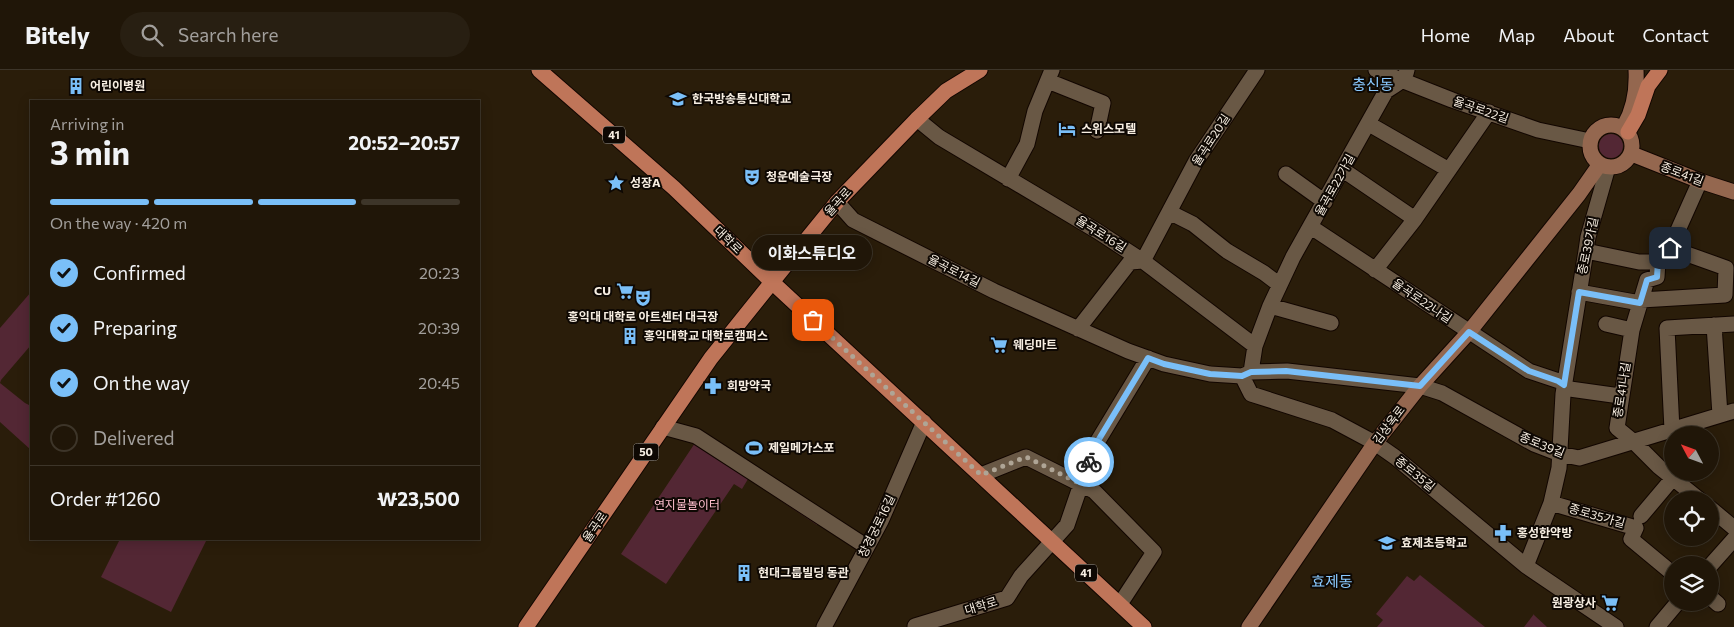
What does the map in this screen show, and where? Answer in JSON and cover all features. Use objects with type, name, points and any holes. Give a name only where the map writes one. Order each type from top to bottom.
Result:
[{"type":"main road","name":"대학로","points":[[539,70],[674,188],[772,282],[1144,627]]},
{"type":"main road","name":"율곡로","points":[[526,627],[711,358],[837,202],[946,91],[980,70]]},
{"type":"main road","points":[[1626,130],[1638,115],[1648,86],[1660,70]]},
{"type":"street","name":"율곡로20길","points":[[1143,261],[1196,161],[1257,70]]},
{"type":"street","name":"율곡로22길","points":[[1376,70],[1404,75],[1489,112],[1538,130],[1590,141]]},
{"type":"street","points":[[1626,130],[1632,114],[1636,70]]},
{"type":"street","points":[[1008,179],[1027,144],[1035,111],[1050,75],[1103,103],[1096,130]]},
{"type":"street","name":"율곡로22가길","points":[[1255,346],[1270,306],[1293,257],[1386,91],[1404,75]]},
{"type":"street","points":[[1375,270],[1415,219],[1489,112]]},
{"type":"street","name":"율곡로16길","points":[[917,120],[939,138],[1097,231],[1143,261],[1255,346]]},
{"type":"street","points":[[1369,124],[1449,170]]},
{"type":"street","points":[[1615,125],[1626,130],[1633,142],[1632,154],[1628,160],[1618,166],[1604,165],[1594,159],[1590,150],[1590,141],[1596,131],[1605,126],[1615,125]]},
{"type":"street","name":"종로41길","points":[[1632,154],[1700,181],[1734,192]]},
{"type":"street","name":"종로39가길","points":[[1560,454],[1564,385],[1588,237],[1604,165]]},
{"type":"street","name":"김상옥로","points":[[1249,627],[1375,443],[1420,386],[1469,332],[1604,165]]},
{"type":"street","points":[[1343,170],[1415,219]]},
{"type":"street","points":[[1286,174],[1324,202]]},
{"type":"street","name":"종로41나길","points":[[1634,442],[1617,428],[1620,396],[1632,330],[1647,280],[1657,277],[1658,262],[1670,248],[1700,181]]},
{"type":"street","name":"율곡로14길","points":[[837,202],[853,220],[994,291],[1128,351],[1164,364],[1210,374],[1286,371],[1420,386]]},
{"type":"street","points":[[1169,212],[1193,224],[1227,251],[1280,285]]},
{"type":"street","name":"율곡로22나길","points":[[1310,227],[1469,332]]},
{"type":"street","points":[[1579,292],[1641,302],[1725,295],[1726,268],[1670,248]]},
{"type":"street","points":[[1586,251],[1638,262],[1658,262]]},
{"type":"street","points":[[1078,329],[1130,262],[1143,261]]},
{"type":"street","points":[[1270,306],[1331,322]]},
{"type":"street","points":[[1606,324],[1632,330]]},
{"type":"street","points":[[1672,426],[1667,328],[1734,324]]},
{"type":"street","name":"종로39길","points":[[1685,426],[1727,413],[1714,325]]},
{"type":"street","points":[[1469,332],[1529,371],[1558,381],[1570,389],[1620,396]]},
{"type":"street","points":[[1247,374],[1255,346]]},
{"type":"street","name":"대학로","points":[[915,626],[1007,598],[1021,576],[1067,525],[1093,449],[1148,358]]},
{"type":"street","name":"종로35길","points":[[1247,374],[1251,394],[1332,420],[1375,443],[1402,463],[1526,566],[1616,627]]},
{"type":"street","name":"종로39길","points":[[1420,386],[1442,393],[1534,444],[1560,454],[1578,458],[1664,433]]},
{"type":"street","name":"창경궁로16길","points":[[824,627],[881,521],[924,422]]},
{"type":"street","points":[[663,427],[696,436],[867,547]]},
{"type":"street","points":[[1634,442],[1664,471]]},
{"type":"street","points":[[1526,566],[1551,503],[1559,468],[1560,454]]},
{"type":"street","points":[[981,475],[1026,457],[1094,491],[1154,552],[1120,604]]},
{"type":"street","name":"종로35가길","points":[[1641,516],[1670,481]]},
{"type":"street","points":[[1677,481],[1689,491]]},
{"type":"street","name":"종로35가길","points":[[1551,503],[1636,528],[1631,539],[1664,566]]},
{"type":"street","points":[[1719,516],[1734,528]]},
{"type":"street","points":[[1719,556],[1734,539]]},
{"type":"street","points":[[1656,627],[1670,611]]},
{"type":"green space","points":[[1611,134],[1619,138],[1623,146],[1619,154],[1611,158],[1603,154],[1599,146],[1603,138]]},
{"type":"green space","points":[[30,293],[30,346],[0,383],[0,328]]},
{"type":"green space","points":[[0,383],[30,406],[30,449],[0,422]]},
{"type":"green space","name":"연지물놀이터","points":[[697,440],[819,521],[817,525],[748,479],[742,489],[734,484],[666,584],[621,554]]},
{"type":"green space","points":[[120,540],[207,540],[171,612],[101,577]]},
{"type":"green space","points":[[1420,575],[1485,627],[1377,627],[1383,620],[1376,614],[1407,576],[1414,581]]},
{"type":"green space","points":[[1534,615],[1547,627],[1524,627]]},
{"type":"way so far","points":[[813,320],[981,475],[1026,457],[1081,484],[1089,462]]},
{"type":"place","name":"어린이병원","points":[[76,86]]},
{"type":"place","name":"한국방송통신대학교","points":[[678,99]]},
{"type":"place","name":"스위스모텔","points":[[1067,129]]},
{"type":"place","name":"청운예술극장","points":[[752,177]]},
{"type":"place","name":"성장A","points":[[616,183]]},
{"type":"place","name":"CU","points":[[625,291]]},
{"type":"place","name":"홍익대 대학로 아트센터 대극장","points":[[643,298]]},
{"type":"place","name":"이화스튜디오","points":[[813,320]]},
{"type":"place","name":"홍익대학교 대학로캠퍼스","points":[[630,336]]},
{"type":"place","name":"웨딩마트","points":[[999,345]]},
{"type":"place","name":"희망약국","points":[[713,386]]},
{"type":"place","name":"제일메가스포","points":[[754,448]]},
{"type":"place","name":"홍성한약방","points":[[1503,533]]},
{"type":"place","name":"효제초등학교","points":[[1387,543]]},
{"type":"place","name":"현대그룹빌딩 동관","points":[[744,573]]},
{"type":"place","name":"원광상사","points":[[1610,603]]},
{"type":"district","name":"충신동","points":[[1373,85]]},
{"type":"district","name":"효제동","points":[[1332,582]]},
{"type":"route","points":[[1089,462],[1093,449],[1148,358],[1164,364],[1210,374],[1242,376],[1251,372],[1286,371],[1420,386],[1469,332],[1529,371],[1564,385],[1579,292],[1640,303],[1647,280],[1657,277],[1658,262],[1670,248]]}]
